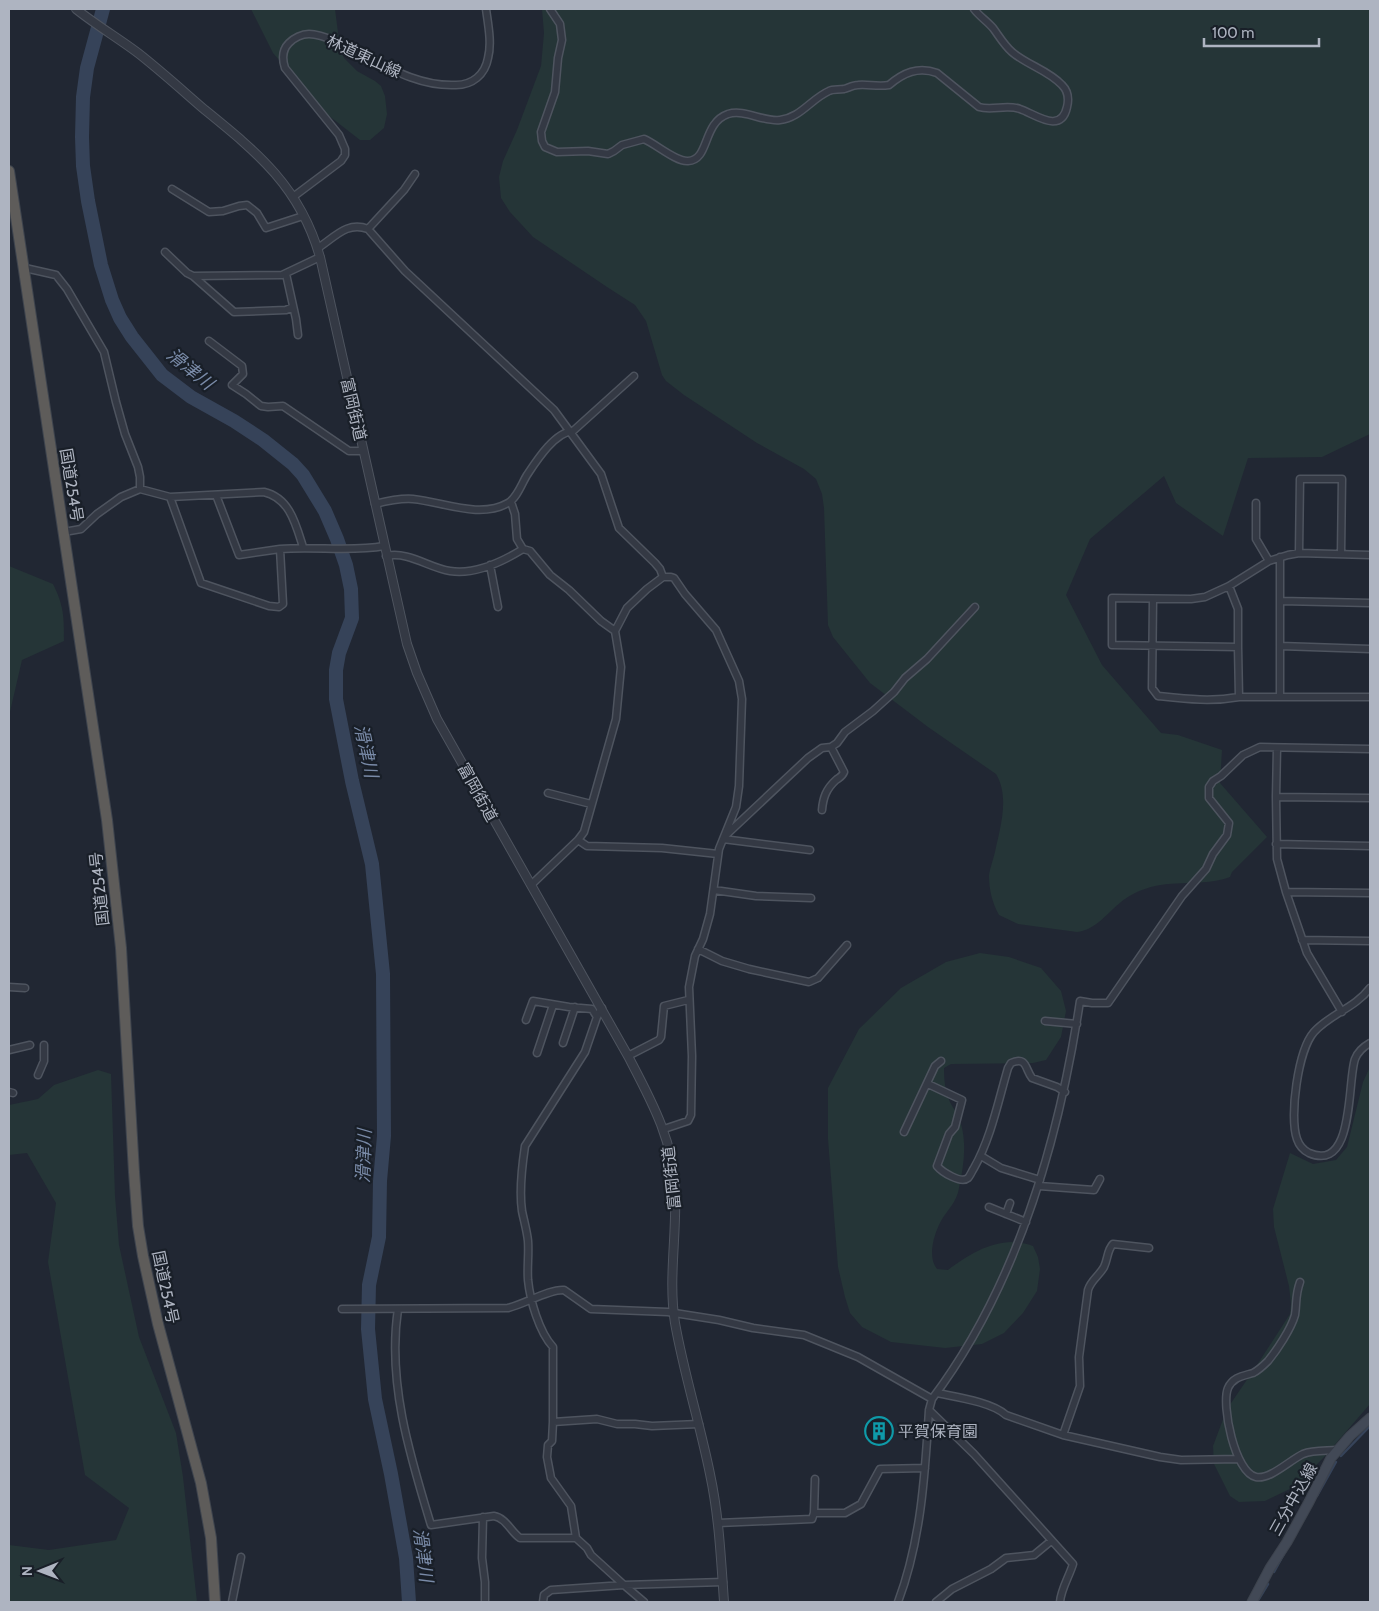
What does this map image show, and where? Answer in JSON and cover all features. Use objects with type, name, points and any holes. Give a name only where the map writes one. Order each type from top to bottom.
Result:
[{"type":"highway","name":"国道254号","points":[[9,171],[25,268],[111,855],[122,968],[134,1172],[140,1236],[158,1324],[201,1483],[212,1538],[215,1602]]},
{"type":"main road","name":"三分中込線","points":[[1252,1602],[1337,1450],[1370,1418]]},
{"type":"street","name":"富岡街道","points":[[76,9],[118,38],[254,150],[274,170],[293,197],[318,248],[406,644],[426,696],[602,1008],[653,1102],[664,1129],[673,1162],[675,1190],[672,1285],[674,1313],[711,1476],[718,1523],[724,1602]]},
{"type":"street","name":"林道東山線","points":[[293,197],[341,161],[345,155],[345,149],[339,135],[285,68],[283,56],[288,44],[303,35],[316,34],[350,48],[409,78],[439,85],[462,85],[473,81],[481,73],[488,59],[486,9]]},
{"type":"street","points":[[550,9],[560,24],[562,40],[558,58],[556,92],[541,132],[545,147],[557,152],[608,154],[622,145],[644,139],[678,158],[688,161],[696,158],[703,150],[714,123],[728,114],[742,113],[770,120],[781,120],[800,113],[811,102],[831,90],[858,85],[888,85],[899,76],[916,70],[930,70],[937,73],[979,107],[1019,108],[1041,120],[1050,121],[1062,118],[1068,105],[1068,96],[1063,86],[1041,68],[1027,62],[1011,51],[974,9]]},
{"type":"street","points":[[368,229],[404,190],[415,174]]},
{"type":"street","points":[[172,189],[209,212],[248,205],[257,213],[266,228],[303,216]]},
{"type":"street","points":[[318,248],[349,227],[361,226],[368,229],[404,271],[554,410],[601,474],[618,528],[655,563],[663,577]]},
{"type":"street","points":[[165,252],[234,312],[286,310],[293,307]]},
{"type":"street","points":[[193,276],[286,274],[320,257]]},
{"type":"street","points":[[25,268],[56,275],[67,289],[101,345],[122,426],[138,467],[140,489]]},
{"type":"street","points":[[286,274],[298,335]]},
{"type":"street","points":[[209,341],[242,366],[243,374],[232,385],[234,388],[246,394],[261,406],[283,406],[349,451],[363,451]]},
{"type":"street","points":[[375,504],[412,499],[467,510],[498,507],[510,502],[528,474],[556,438],[563,432],[573,431],[634,376]]},
{"type":"street","points":[[1299,553],[1300,479],[1342,478],[1342,554]]},
{"type":"street","points":[[64,532],[81,529],[97,514],[121,497],[140,489],[170,497],[257,492],[273,494],[288,507],[305,547]]},
{"type":"street","points":[[216,495],[239,554],[305,547],[370,548],[384,546]]},
{"type":"street","points":[[170,497],[201,583],[269,606],[279,607],[283,604],[284,596],[280,549]]},
{"type":"street","points":[[510,502],[515,514],[516,539],[523,549],[530,551],[550,575],[569,590],[601,621],[615,631]]},
{"type":"street","points":[[1256,503],[1256,539],[1269,561]]},
{"type":"street","points":[[386,556],[394,555],[412,559],[450,571],[471,571],[490,565],[523,549]]},
{"type":"street","points":[[1238,647],[1112,646],[1112,598],[1198,598],[1229,586],[1269,561],[1280,557],[1299,553],[1370,555]]},
{"type":"street","points":[[1280,557],[1280,696]]},
{"type":"street","points":[[490,565],[498,607]]},
{"type":"street","points":[[531,885],[584,832],[616,719],[621,676],[615,631],[628,608],[663,577],[674,578],[694,605],[712,623],[729,658],[742,691],[742,736],[736,807],[718,854],[707,927],[698,950],[689,987],[691,1115],[688,1121],[664,1129]]},
{"type":"street","points":[[1229,586],[1238,610],[1239,697]]},
{"type":"street","points":[[1152,599],[1152,688],[1158,696],[1193,700],[1280,696],[1370,697]]},
{"type":"street","points":[[1281,601],[1370,603]]},
{"type":"street","points":[[723,839],[808,758],[822,748],[831,747],[837,743],[844,732],[874,711],[894,692],[905,678],[927,659],[975,607]]},
{"type":"street","points":[[1280,646],[1370,649]]},
{"type":"street","points":[[822,810],[824,794],[836,780],[842,777],[844,772],[831,747]]},
{"type":"street","points":[[898,1602],[904,1588],[923,1497],[929,1410],[932,1399],[984,1319],[1026,1222],[1065,1092],[1080,1001],[1108,1003],[1182,896],[1206,869],[1213,854],[1228,835],[1229,823],[1227,819],[1209,798],[1208,792],[1213,781],[1248,752],[1260,747],[1370,749]]},
{"type":"street","points":[[1277,748],[1277,859],[1307,953],[1342,1012]]},
{"type":"street","points":[[548,793],[591,804]]},
{"type":"street","points":[[1276,797],[1370,798]]},
{"type":"street","points":[[723,839],[810,850]]},
{"type":"street","points":[[578,840],[587,846],[662,848],[718,854]]},
{"type":"street","points":[[1276,844],[1370,846]]},
{"type":"street","points":[[714,890],[756,896],[810,898]]},
{"type":"street","points":[[1286,892],[1370,893]]},
{"type":"street","points":[[1302,940],[1370,941]]},
{"type":"street","points":[[698,950],[749,969],[808,982],[818,978],[847,945]]},
{"type":"street","points":[[9,987],[25,988]]},
{"type":"street","points":[[1370,988],[1357,1002],[1324,1022],[1313,1033],[1304,1047],[1299,1065],[1295,1134],[1301,1147],[1307,1152],[1315,1155],[1331,1152],[1341,1142],[1355,1059],[1363,1047],[1370,1043]]},
{"type":"street","points":[[628,1056],[659,1040],[661,1037],[664,1006],[688,1000]]},
{"type":"street","points":[[526,1020],[533,1001],[592,1008],[597,1017]]},
{"type":"street","points":[[537,1053],[553,1004]]},
{"type":"street","points":[[563,1042],[575,1007]]},
{"type":"street","points":[[602,1008],[585,1052],[525,1146],[521,1200],[528,1242],[528,1278],[532,1300],[540,1326],[547,1342],[552,1347],[553,1422],[552,1441],[548,1445],[547,1457],[551,1478],[571,1506],[576,1538],[587,1548],[591,1555],[644,1602]]},
{"type":"street","points":[[1045,1021],[1076,1024]]},
{"type":"street","points":[[9,1050],[30,1045]]},
{"type":"street","points":[[38,1075],[44,1061],[44,1045]]},
{"type":"street","points":[[904,1132],[935,1066],[941,1061]]},
{"type":"street","points":[[928,1084],[962,1100],[954,1127],[949,1134],[938,1162],[940,1170],[959,1180],[968,1178],[980,1156],[989,1135],[1010,1063],[1023,1062],[1032,1078],[1065,1092]]},
{"type":"street","points":[[980,1156],[1001,1168],[1039,1183],[1094,1190],[1100,1179]]},
{"type":"street","points":[[1006,1214],[1010,1203]]},
{"type":"street","points":[[989,1207],[1026,1222]]},
{"type":"street","points":[[1064,1435],[1080,1386],[1079,1358],[1090,1282],[1104,1266],[1110,1247],[1113,1244],[1149,1248]]},
{"type":"street","points":[[1300,1282],[1296,1294],[1293,1322],[1276,1350],[1260,1368],[1253,1373],[1236,1378],[1229,1385],[1226,1394],[1227,1418],[1239,1459],[1250,1475],[1262,1478],[1303,1454],[1314,1451],[1337,1450]]},
{"type":"street","points":[[343,1310],[508,1308],[560,1290],[568,1291],[591,1310],[674,1313],[719,1320],[746,1327],[809,1336],[858,1357],[932,1399]]},
{"type":"street","points":[[397,1309],[396,1370],[402,1417],[410,1454],[431,1525],[484,1517],[499,1517],[520,1538],[576,1538]]},
{"type":"street","points":[[937,1393],[982,1404],[1002,1411],[1006,1415],[1064,1435],[1160,1458],[1181,1460],[1239,1459]]},
{"type":"street","points":[[929,1410],[974,1454],[1072,1564],[1060,1595],[1060,1602]]},
{"type":"street","points":[[553,1422],[597,1419],[617,1424],[652,1426],[699,1424]]},
{"type":"street","points":[[814,1513],[845,1513],[861,1504],[880,1469],[925,1468]]},
{"type":"street","points":[[718,1523],[812,1519],[814,1513],[815,1479]]},
{"type":"street","points":[[484,1517],[482,1558],[485,1602]]},
{"type":"street","points":[[936,1602],[952,1589],[991,1569],[1006,1558],[1034,1555],[1051,1541]]},
{"type":"street","points":[[232,1602],[241,1557]]},
{"type":"street","points":[[543,1602],[544,1595],[550,1590],[624,1585],[723,1582]]},
{"type":"shaded area","points":[[251,9],[335,9],[340,48],[344,58],[357,71],[381,86],[385,96],[387,114],[384,128],[370,140],[360,140],[324,112],[273,53]]},
{"type":"shaded area","points":[[542,9],[1370,9],[1370,434],[1322,457],[1248,458],[1223,536],[1176,503],[1164,476],[1090,539],[1066,595],[1102,665],[1161,733],[1178,735],[1222,750],[1220,783],[1267,837],[1232,872],[1230,877],[1209,882],[1166,884],[1142,890],[1123,900],[1096,925],[1084,931],[1077,932],[1018,924],[999,915],[991,896],[989,875],[1003,813],[1000,783],[996,774],[928,727],[870,683],[833,637],[828,625],[824,508],[822,494],[816,479],[804,469],[757,443],[666,381],[662,375],[646,321],[635,305],[533,237],[510,212],[501,198],[499,177],[503,161],[541,66],[544,33]]},
{"type":"shaded area","points":[[9,566],[53,584],[63,612],[64,641],[22,660],[9,716]]},
{"type":"shaded area","points":[[980,953],[1009,957],[1041,968],[1061,991],[1066,1011],[1061,1037],[1046,1060],[1033,1063],[951,1064],[944,1068],[947,1094],[961,1125],[964,1152],[958,1193],[936,1232],[932,1258],[937,1269],[948,1270],[977,1251],[988,1247],[1010,1242],[1033,1246],[1038,1257],[1040,1269],[1037,1291],[1023,1313],[1004,1333],[982,1344],[945,1348],[891,1342],[862,1327],[850,1313],[845,1297],[838,1267],[828,1139],[828,1088],[859,1029],[901,988],[946,962]]},
{"type":"shaded area","points":[[1370,1067],[1370,1404],[1296,1486],[1265,1501],[1239,1502],[1230,1496],[1214,1464],[1213,1446],[1227,1409],[1290,1314],[1289,1286],[1274,1227],[1273,1209],[1290,1153],[1313,1164],[1336,1160],[1347,1147],[1363,1082]]},
{"type":"shaded area","points":[[98,1070],[111,1074],[115,1196],[119,1245],[139,1337],[176,1433],[183,1477],[197,1602],[9,1602],[9,1545],[49,1550],[116,1540],[129,1508],[85,1475],[48,1262],[56,1203],[27,1153],[9,1155],[9,1105],[38,1099],[54,1085]]},
{"type":"waterway","name":"滑津川","points":[[103,9],[87,68],[83,97],[82,137],[83,166],[88,201],[101,265],[112,300],[120,318],[132,337],[162,375],[191,397],[263,440],[293,464],[303,475],[325,511],[337,539],[346,565],[351,589],[352,618],[339,653],[336,670],[336,699],[352,781],[372,864],[383,974],[384,1136],[380,1181],[379,1237],[369,1285],[368,1329],[375,1399],[406,1558],[409,1602]]},
{"type":"waterway","points":[[1341,1456],[1370,1426]]},
{"type":"waterway","points":[[1317,1496],[1336,1462]]},
{"type":"waterway","points":[[1274,1572],[1285,1552]]},
{"type":"waterway","points":[[1257,1602],[1268,1584]]},
{"type":"place","name":"平賀保育園","points":[[879,1431]]}]
